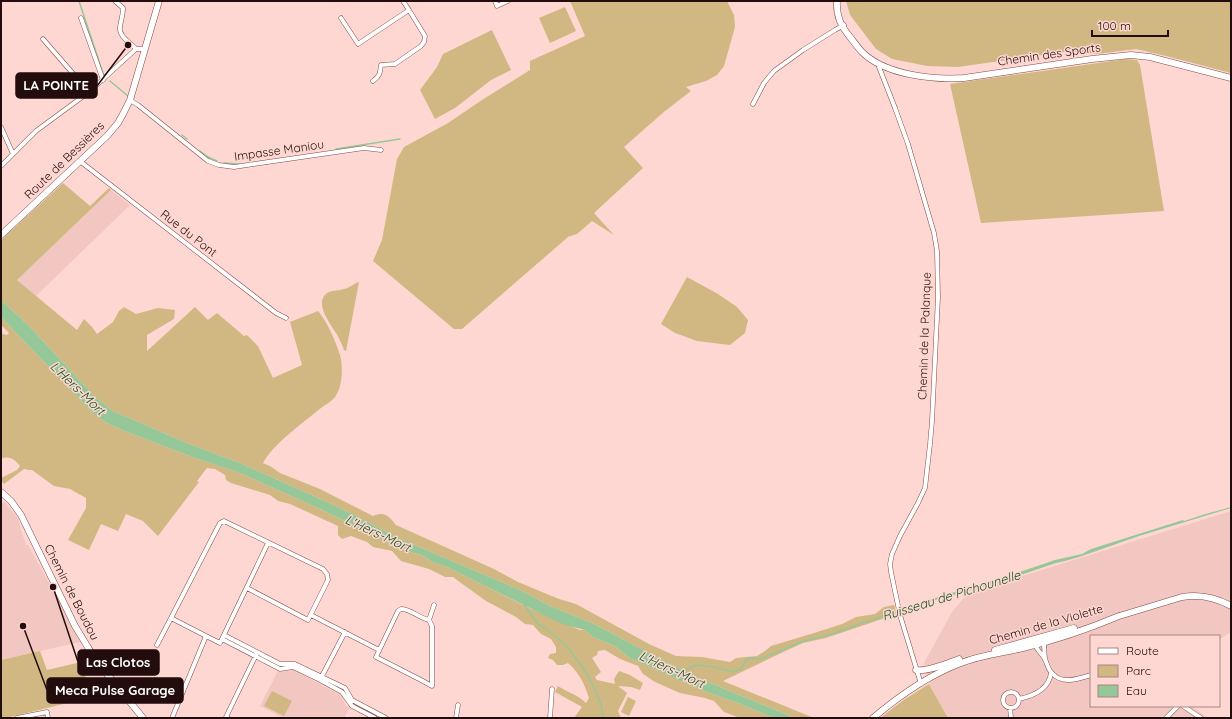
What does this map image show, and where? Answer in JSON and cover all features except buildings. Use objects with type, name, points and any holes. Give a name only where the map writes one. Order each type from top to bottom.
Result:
[{"type":"street","points":[[115,1],[123,8],[120,28],[121,34],[136,49]]},
{"type":"street","name":"Route de Bessières","points":[[1,235],[81,162],[118,123],[130,100],[159,1]]},
{"type":"street","points":[[373,81],[378,78],[380,74],[381,65],[395,64],[421,46],[424,42],[425,36],[403,1]]},
{"type":"street","points":[[495,1],[497,6],[508,1]]},
{"type":"street","name":"Chemin des Sports","points":[[837,1],[843,26],[871,59],[888,68],[929,77],[953,79],[1118,56],[1141,55],[1231,78]]},
{"type":"street","points":[[340,18],[358,44],[409,10]]},
{"type":"street","points":[[81,18],[103,80]]},
{"type":"street","points":[[753,104],[764,83],[774,71],[803,50],[843,26]]},
{"type":"street","points":[[43,39],[89,92]]},
{"type":"street","points":[[1,166],[36,131],[89,92],[136,49],[144,48]]},
{"type":"street","name":"Chemin de la Palanque","points":[[878,67],[908,144],[934,233],[938,273],[932,421],[925,488],[900,536],[892,554],[890,564],[900,615],[921,684]]},
{"type":"street","name":"Impasse Maniou","points":[[130,100],[208,161],[234,167],[364,148],[381,150]]},
{"type":"street","points":[[1,127],[13,154]]},
{"type":"street","name":"Rue du Pont","points":[[81,162],[276,313],[286,318]]},
{"type":"street","name":"Chemin de Boudou","points":[[1,492],[11,501],[21,515],[75,626],[89,649],[98,663],[143,718]]},
{"type":"street","points":[[157,645],[220,523],[224,521],[323,569],[327,574],[328,580],[308,620],[247,588]]},
{"type":"street","points":[[171,618],[220,643],[268,543]]},
{"type":"street","name":"Chemin de la Violette","points":[[916,670],[922,671],[1191,595],[1210,597],[1223,601],[1231,606]]},
{"type":"street","points":[[430,620],[424,619],[405,609],[398,611],[376,657],[432,686],[432,626],[430,620],[434,605]]},
{"type":"street","points":[[311,615],[379,650]]},
{"type":"street","name":"Chemin de la Violette","points":[[921,684],[930,677],[974,658],[1044,643],[1119,616]]},
{"type":"street","points":[[321,679],[345,632]]},
{"type":"street","points":[[172,718],[206,636]]},
{"type":"street","points":[[223,637],[256,654],[280,669],[293,667],[346,688],[352,700],[386,718]]},
{"type":"street","points":[[1045,660],[1044,643],[1038,638],[1035,645],[1045,660],[1051,673],[1062,680],[1076,680],[1090,675]]},
{"type":"street","points":[[228,718],[226,717],[256,654]]},
{"type":"street","name":"Chemin de la Violette","points":[[974,658],[980,654]]},
{"type":"street","points":[[1019,699],[1028,697],[1044,688],[1050,679],[1051,673]]},
{"type":"street","points":[[321,679],[342,692],[352,706],[375,718]]},
{"type":"street","points":[[873,718],[886,707],[921,684]]},
{"type":"street","points":[[550,718],[552,689]]},
{"type":"street","points":[[1012,692],[1018,696],[1019,699],[1017,705],[1010,708],[1006,707],[1004,704],[1003,697],[1005,694],[1012,692]]},
{"type":"street","points":[[456,718],[458,705]]},
{"type":"street","points":[[1166,718],[1177,707]]},
{"type":"street","points":[[1184,707],[1201,718]]},
{"type":"street","points":[[1010,708],[1012,718]]},
{"type":"street","points":[[17,718],[46,712],[48,718]]},
{"type":"shaded area","points":[[111,190],[130,205],[36,296],[17,280]]},
{"type":"shaded area","points":[[5,502],[17,517],[26,545],[28,545],[80,642],[1,660],[1,503]]},
{"type":"shaded area","points":[[1231,511],[1231,632],[1220,639],[1220,635],[1090,635],[1090,707],[1192,707],[1208,718],[948,718],[930,685],[924,663],[952,612],[968,593]]},
{"type":"shaded area","points":[[293,670],[341,695],[346,706],[350,708],[344,718],[283,718],[260,706],[278,671]]},
{"type":"green space","points":[[570,1],[727,1],[734,15],[735,27],[724,66],[717,75],[706,81],[686,87],[691,91],[665,111],[624,147],[643,168],[594,213],[614,235],[592,221],[577,234],[568,237],[462,329],[454,329],[373,261],[382,240],[397,159],[404,147],[448,123],[530,70],[530,61],[585,36]]},
{"type":"green space","points":[[846,1],[1231,1],[1231,73],[1136,49],[1097,54],[1072,51],[958,67],[927,66],[892,59],[876,49],[850,15]]},
{"type":"green space","points":[[565,7],[576,31],[550,43],[539,18]]},
{"type":"green space","points":[[492,30],[511,70],[491,80],[455,108],[435,119],[420,90],[437,67],[443,54]]},
{"type":"green space","points":[[1126,59],[1137,60],[1140,65],[1164,211],[981,223],[950,84]]},
{"type":"green space","points":[[63,183],[90,206],[109,188],[111,190],[17,280],[77,330],[84,319],[97,334],[113,322],[119,311],[124,307],[136,314],[158,308],[175,310],[174,319],[147,335],[147,351],[195,307],[208,320],[217,313],[244,336],[247,335],[258,346],[273,378],[302,365],[290,322],[318,311],[322,316],[331,332],[340,355],[342,370],[340,387],[334,398],[289,434],[274,448],[263,463],[280,473],[320,489],[373,516],[384,514],[396,525],[494,569],[518,582],[559,599],[576,604],[649,644],[676,656],[702,657],[730,662],[736,658],[757,656],[771,646],[842,624],[856,617],[875,614],[884,607],[894,605],[897,614],[826,638],[803,643],[723,681],[814,718],[795,718],[703,680],[594,624],[550,606],[520,590],[398,538],[327,502],[242,464],[187,443],[113,411],[96,398],[29,326],[1,300],[1,240]]},
{"type":"green space","points":[[687,277],[718,294],[737,307],[748,320],[745,333],[730,345],[697,341],[675,333],[661,324]]},
{"type":"green space","points":[[358,282],[346,351],[344,350],[324,312],[322,301],[324,296],[329,292],[350,287]]},
{"type":"green space","points":[[1,317],[93,413],[105,422],[195,458],[240,473],[320,509],[394,545],[422,555],[432,562],[447,567],[529,608],[580,630],[585,630],[593,637],[615,646],[630,658],[704,691],[774,718],[740,718],[724,712],[714,701],[680,693],[655,682],[643,674],[638,666],[620,659],[605,650],[598,651],[597,655],[592,658],[601,672],[595,677],[597,680],[615,684],[614,679],[619,671],[630,675],[643,683],[640,690],[631,687],[618,686],[627,693],[618,711],[621,718],[574,718],[582,707],[555,692],[558,686],[586,703],[589,698],[583,683],[576,671],[568,663],[557,665],[553,660],[548,658],[550,654],[556,653],[556,647],[551,639],[541,634],[533,625],[525,624],[516,617],[486,601],[453,577],[445,577],[429,569],[401,561],[392,551],[373,547],[367,542],[351,536],[342,539],[338,535],[338,526],[290,504],[278,501],[270,495],[231,483],[226,480],[225,475],[215,469],[207,468],[197,481],[199,482],[158,536],[143,521],[126,514],[118,531],[101,524],[89,550],[68,540],[86,508],[86,498],[70,489],[54,486],[32,470],[24,469],[4,484],[1,480],[1,478],[17,470],[20,466],[12,459],[7,457],[1,458],[1,335],[7,335],[9,333],[1,325]]},
{"type":"green space","points":[[40,651],[47,670],[81,662],[85,657],[91,661],[85,680],[84,699],[1,718],[1,660]]},
{"type":"green space","points":[[929,684],[948,718],[880,718],[905,699]]},
{"type":"green space","points":[[272,691],[292,701],[284,716],[264,706]]},
{"type":"green space","points":[[628,697],[636,701],[629,716],[621,712]]},
{"type":"water","name":"L'Hers-Mort","points":[[1,300],[29,326],[96,398],[113,411],[187,443],[242,464],[327,502],[398,538],[520,590],[550,606],[594,624],[703,680],[795,718],[774,718],[704,691],[630,658],[615,646],[593,637],[585,630],[562,624],[447,567],[432,562],[422,555],[394,545],[320,509],[240,473],[195,458],[105,422],[93,413],[1,317]]},
{"type":"water","points":[[1231,507],[1006,580],[932,601],[904,612],[903,608],[1055,560],[1082,554],[1091,549],[1183,520],[1184,521]]},
{"type":"waterway","points":[[79,1],[104,76]]},
{"type":"waterway","points":[[110,81],[128,96]]},
{"type":"waterway","points":[[182,135],[187,139]]},
{"type":"waterway","points":[[336,149],[400,139]]},
{"type":"waterway","points":[[200,151],[217,161]]},
{"type":"waterway","points":[[224,163],[239,164]]},
{"type":"waterway","points":[[523,603],[538,624],[548,630],[567,646],[588,675],[601,704],[603,718]]},
{"type":"waterway","name":"Ruisseau de Pichounelle","points":[[682,671],[697,665],[715,667],[732,672],[741,669],[748,658],[761,659],[801,642],[835,633],[905,609]]},
{"type":"place","name":"LA POINTE","points":[[128,45]]},
{"type":"place","name":"Las Clotos","points":[[53,587]]},
{"type":"place","name":"Meca Pulse Garage","points":[[23,626]]}]
